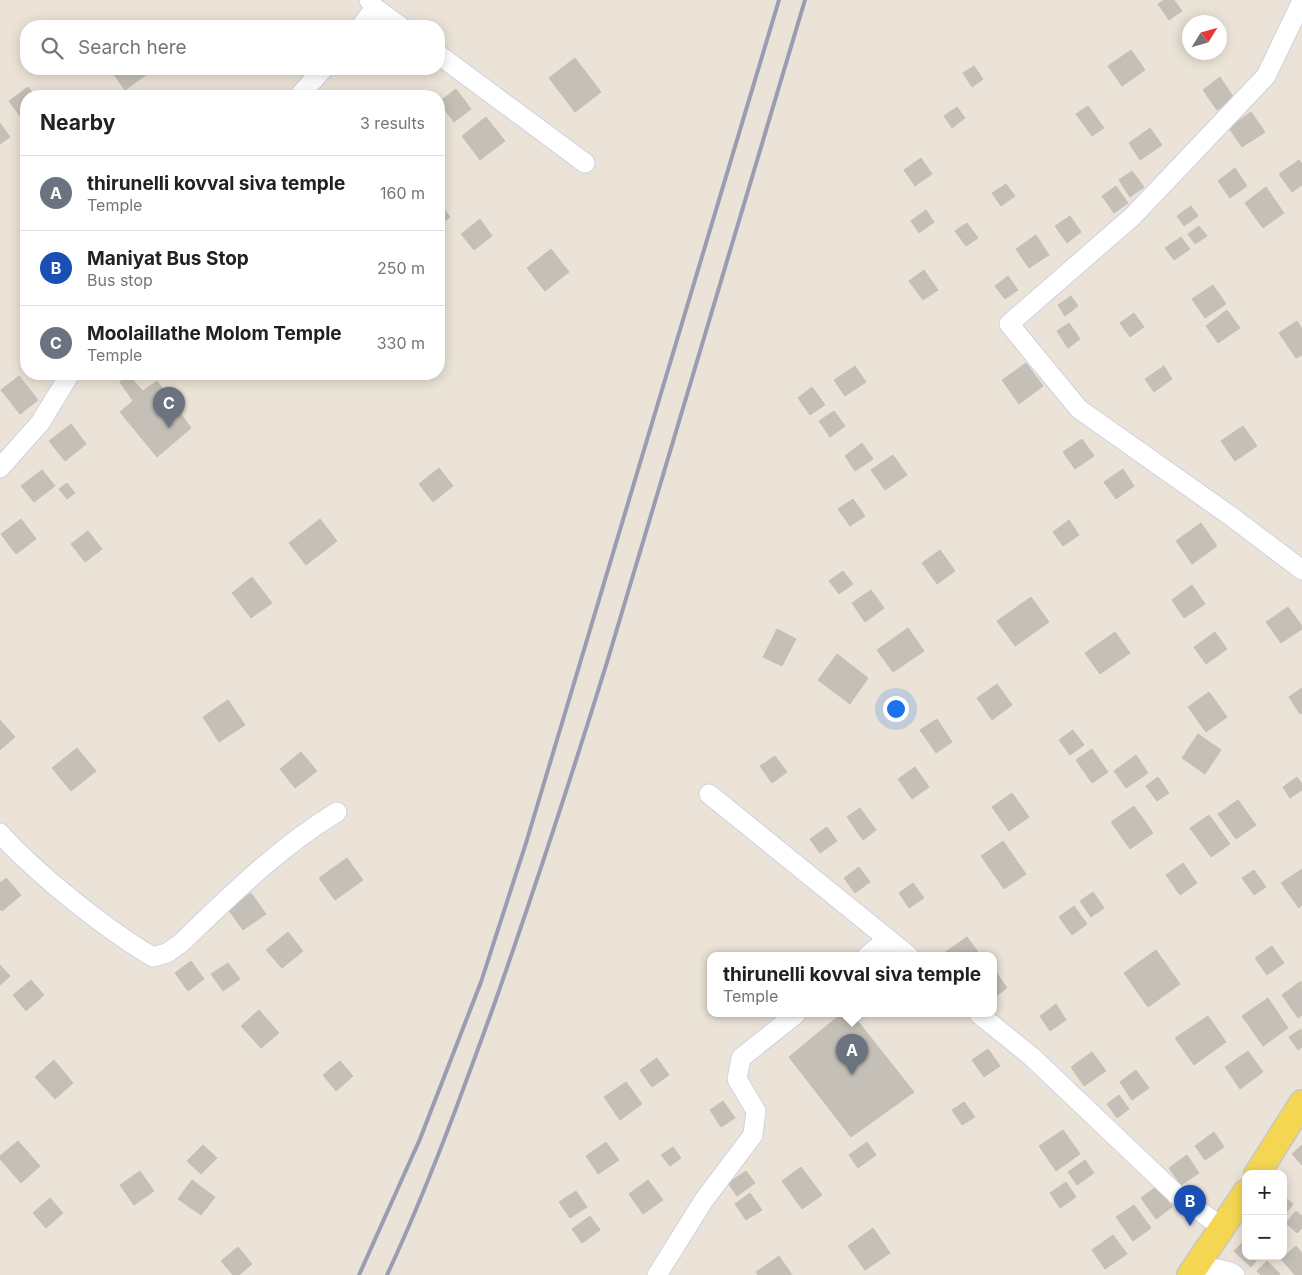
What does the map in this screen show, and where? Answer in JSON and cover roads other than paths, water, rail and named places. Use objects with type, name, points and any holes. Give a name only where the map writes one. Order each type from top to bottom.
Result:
[{"type":"main road","points":[[1260,1170],[1302,1103]]},
{"type":"main road","points":[[1193,1270],[1242,1198]]},
{"type":"street","points":[[1302,1],[1266,76],[1133,216],[1009,324],[1079,409],[1217,506],[1302,570]]},
{"type":"street","points":[[364,20],[372,4],[392,20]]},
{"type":"street","points":[[445,59],[585,163]]},
{"type":"street","points":[[304,90],[318,75]]},
{"type":"street","points":[[0,468],[40,423],[66,380]]},
{"type":"street","points":[[709,794],[903,952]]},
{"type":"street","points":[[0,832],[36,869],[76,904],[153,957],[167,953],[181,943],[261,868],[322,821],[337,812]]},
{"type":"street","points":[[872,952],[888,939]]},
{"type":"street","points":[[657,1275],[704,1200],[753,1135],[756,1112],[737,1079],[741,1058],[792,1017]]},
{"type":"street","points":[[983,1017],[1032,1057],[1176,1194],[1222,1228]]},
{"type":"street","points":[[1193,1270],[1230,1272],[1235,1275]]},
{"type":"railway","points":[[359,1275],[420,1139],[481,982],[526,843],[779,0]]},
{"type":"railway","points":[[387,1275],[430,1175],[456,1107],[494,1005],[553,833],[633,577],[805,0]]},
{"type":"place","name":"Moolaillathe Molom Temple","points":[[169,428]]},
{"type":"place","name":"thirunelli kovval siva temple","points":[[852,1075]]},
{"type":"place","name":"Maniyat Bus Stop","points":[[1190,1226]]}]
